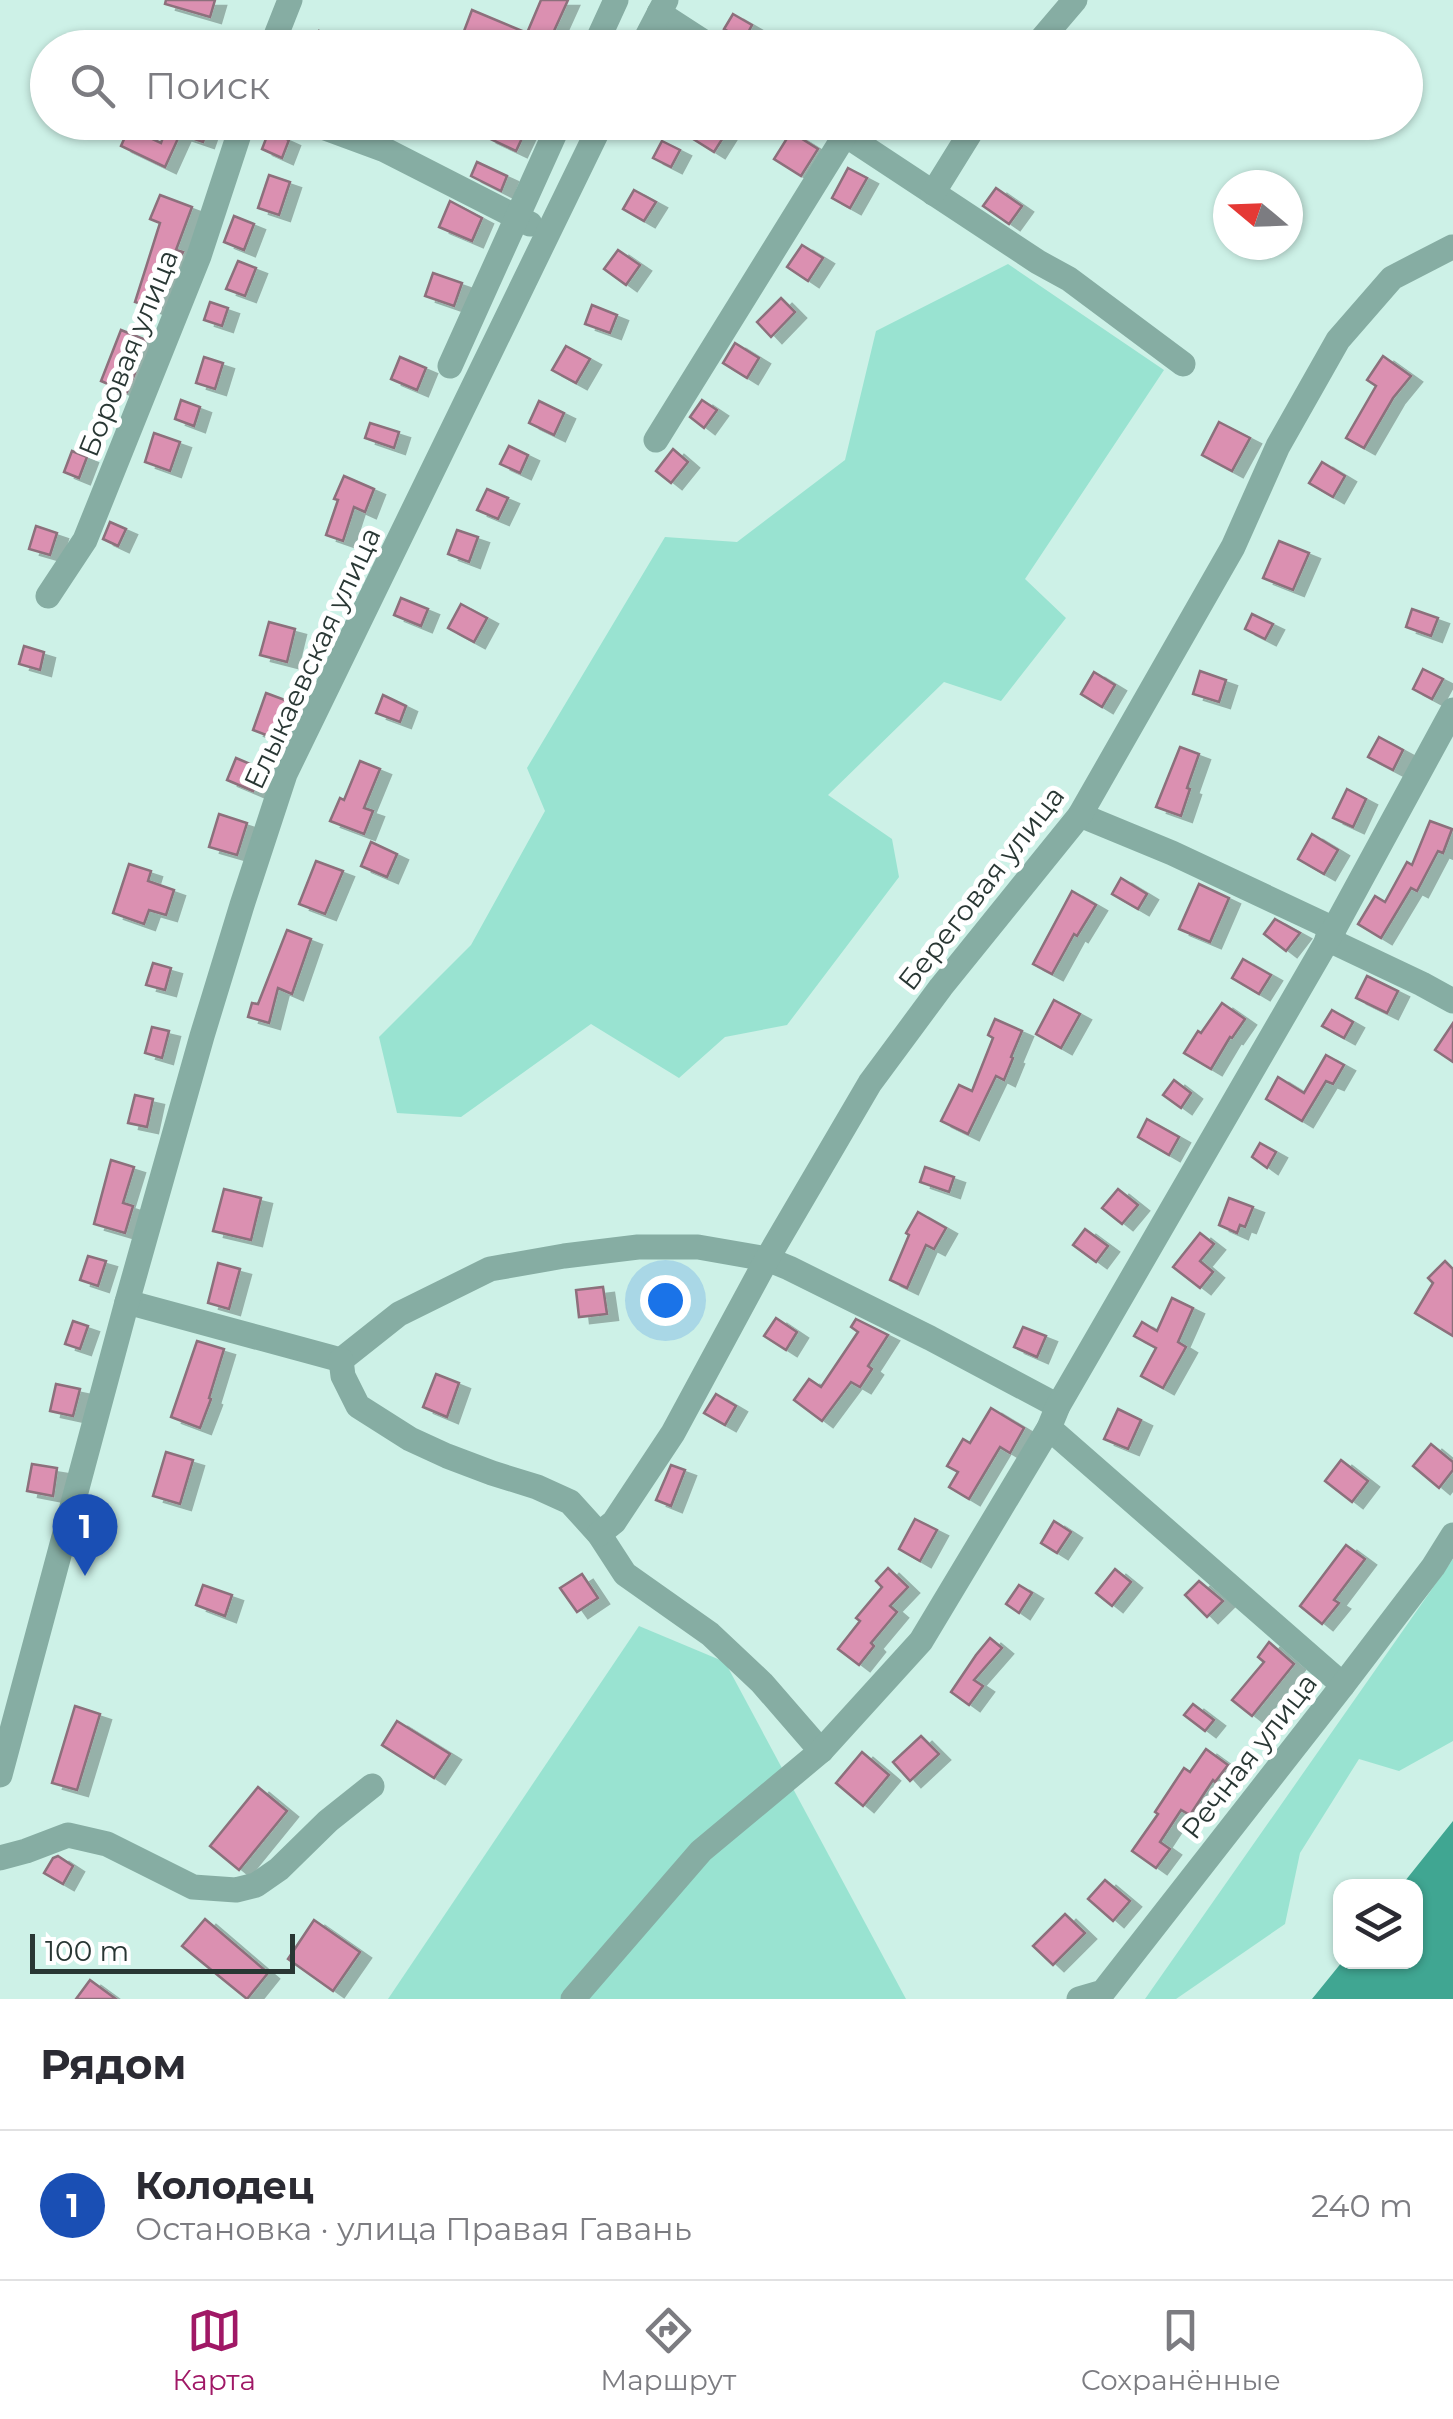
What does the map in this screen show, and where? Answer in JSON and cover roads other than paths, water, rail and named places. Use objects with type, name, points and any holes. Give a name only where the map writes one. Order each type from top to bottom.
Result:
[{"type":"street","points":[[278,30],[290,0]]},
{"type":"street","points":[[602,30],[616,0]]},
{"type":"street","points":[[1049,30],[1075,0]]},
{"type":"street","points":[[650,30],[663,6],[691,30]]},
{"type":"street","name":"Боровая улица","points":[[48,596],[85,540],[199,256],[237,140]]},
{"type":"street","points":[[358,140],[385,150],[548,234]]},
{"type":"street","points":[[450,366],[552,140]]},
{"type":"street","name":"Елыкаевская улица","points":[[0,1775],[127,1302],[236,923],[285,774],[593,140]]},
{"type":"street","points":[[656,440],[830,140]]},
{"type":"street","points":[[853,140],[1069,280],[1182,364]]},
{"type":"street","points":[[933,193],[966,140]]},
{"type":"street","name":"Береговая улица","points":[[599,1534],[614,1522],[673,1433],[870,1083],[941,987],[1080,815],[1233,547],[1278,446],[1338,340],[1392,278],[1453,246]]},
{"type":"street","points":[[573,1999],[701,1851],[820,1751],[921,1641],[1331,934],[1453,710]]},
{"type":"street","points":[[1080,815],[1172,853],[1453,1002]]},
{"type":"street","points":[[341,1360],[399,1314],[490,1268],[638,1247],[698,1247],[768,1259],[930,1338],[1054,1417],[1344,1685]]},
{"type":"street","points":[[127,1302],[341,1360]]},
{"type":"street","points":[[341,1360],[343,1376],[358,1406],[410,1439],[570,1502],[599,1534],[625,1574],[710,1634],[762,1683],[820,1751]]},
{"type":"street","name":"Речная улица","points":[[1079,1999],[1103,1992],[1344,1685],[1433,1567],[1453,1534]]},
{"type":"street","points":[[0,1858],[68,1835],[107,1844],[193,1887],[236,1890],[256,1885],[280,1869],[328,1821],[372,1786]]},
{"type":"place","name":"Колодец","points":[[85,1576]]}]
